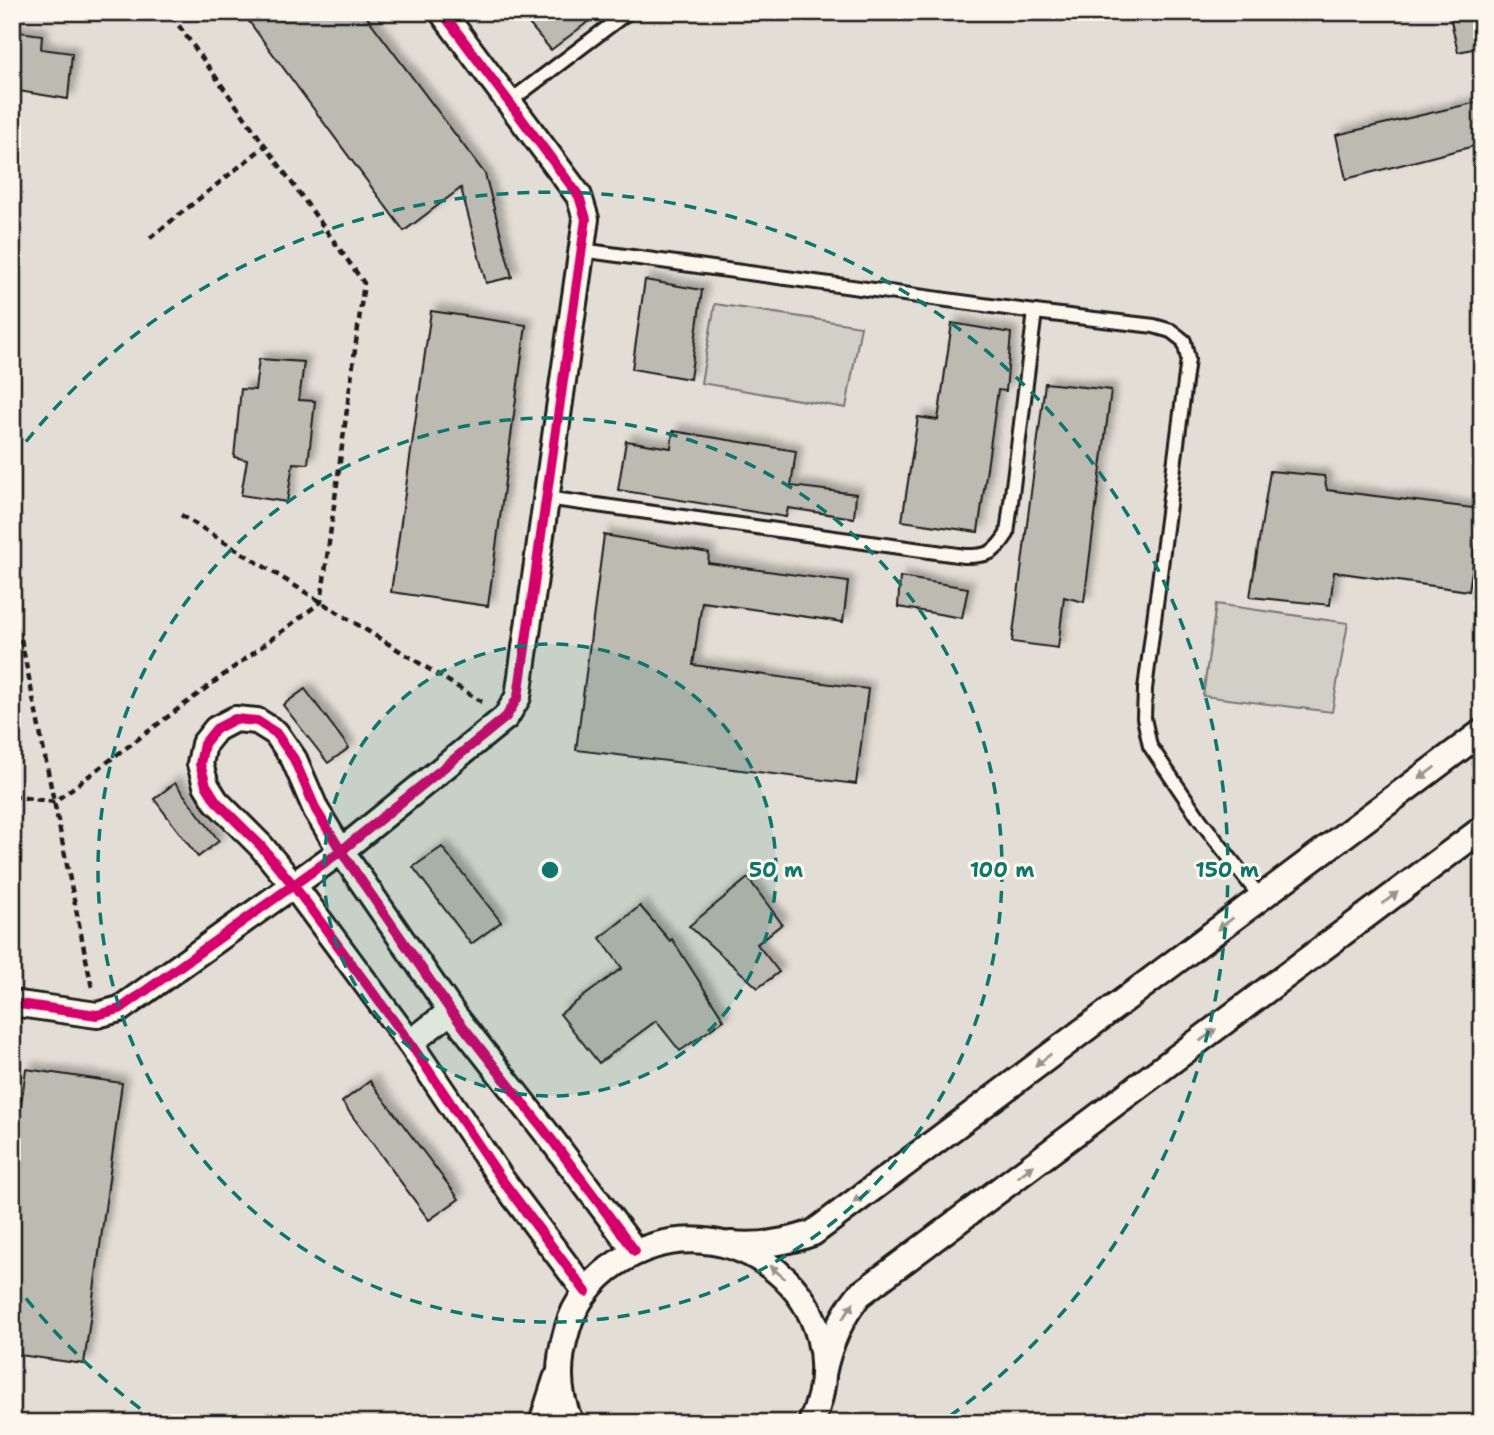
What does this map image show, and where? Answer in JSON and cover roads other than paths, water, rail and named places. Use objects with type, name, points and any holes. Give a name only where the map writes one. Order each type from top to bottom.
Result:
[{"type":"street","points":[[12,1003],[97,1015],[120,1009],[341,851],[506,717],[519,697],[586,219],[579,196],[509,102],[451,15]]},
{"type":"street","points":[[586,1292],[502,1180],[410,1043],[294,886],[261,846],[216,801],[206,785],[200,764],[204,744],[216,729],[235,719],[257,721],[276,733],[294,759],[316,810],[341,851],[452,1011],[635,1251]]},
{"type":"street","points":[[542,1423],[553,1395],[570,1320],[586,1292],[608,1269],[635,1251],[665,1241],[698,1239],[764,1246],[813,1233],[1482,732]]},
{"type":"street","points":[[814,1418],[827,1356],[840,1323],[859,1295],[1482,830]]},
{"type":"street","points":[[410,1043],[452,1011]]},
{"type":"street","points":[[730,1244],[761,1258],[794,1289],[807,1308],[819,1340],[823,1374]]},
{"type":"street","points":[[561,1351],[560,1382],[566,1414],[571,1423]]},
{"type":"lane","points":[[509,102],[628,12]]},
{"type":"lane","points":[[581,250],[1154,326],[1171,331],[1184,341],[1188,359],[1145,689],[1144,718],[1150,746],[1201,821],[1261,898]]},
{"type":"lane","points":[[547,498],[965,556],[984,556],[998,549],[1007,534],[1035,312]]}]
